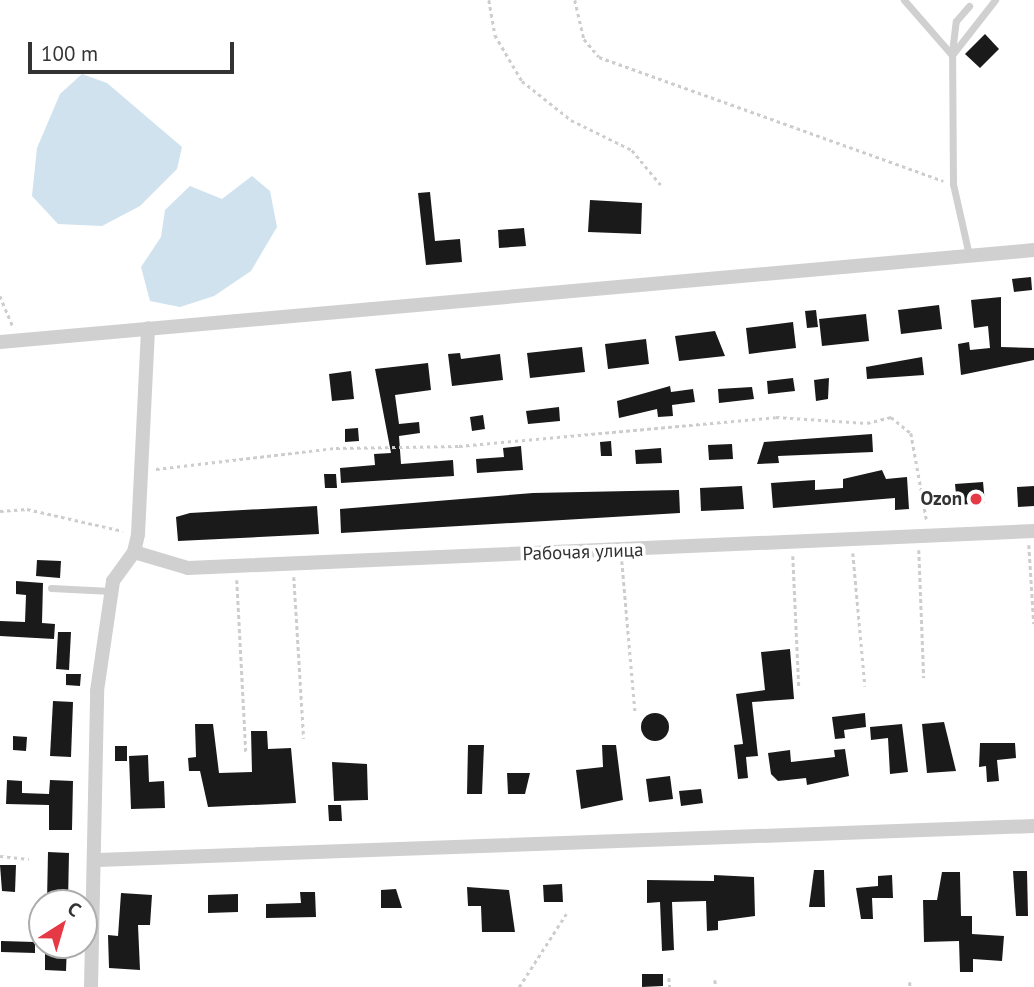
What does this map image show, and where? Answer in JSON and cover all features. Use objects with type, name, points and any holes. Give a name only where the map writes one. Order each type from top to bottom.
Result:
[{"type":"street","points":[[0,342],[1034,250]]},
{"type":"street","points":[[91,987],[98,860],[97,691],[111,591],[134,552],[138,534],[148,328]]},
{"type":"street","name":"Рабочая улица","points":[[134,552],[166,566],[237,566],[1031,531]]},
{"type":"street","points":[[98,860],[1034,827]]},
{"type":"lane","points":[[904,0],[952,55]]},
{"type":"lane","points":[[952,55],[995,0]]},
{"type":"lane","points":[[968,6],[952,34],[952,55],[953,184],[969,255]]},
{"type":"lane","points":[[51,588],[111,591]]},
{"type":"path","points":[[489,0],[495,34],[522,81],[571,120],[632,149],[661,185]]},
{"type":"path","points":[[575,0],[589,49],[599,57],[789,131],[953,184]]},
{"type":"path","points":[[0,296],[17,340]]},
{"type":"path","points":[[141,470],[336,449],[458,446],[776,417],[867,423],[891,417],[911,433],[924,536],[923,678]]},
{"type":"path","points":[[0,510],[27,509],[138,534]]},
{"type":"path","points":[[1031,531],[1034,624]]},
{"type":"path","points":[[852,540],[865,686]]},
{"type":"path","points":[[792,542],[799,689]]},
{"type":"path","points":[[621,551],[635,710]]},
{"type":"path","points":[[293,564],[304,739]]},
{"type":"path","points":[[237,566],[246,752]]},
{"type":"path","points":[[0,856],[29,859]]},
{"type":"path","points":[[519,987],[566,914]]},
{"type":"path","points":[[669,978],[670,987]]},
{"type":"path","points":[[715,980],[716,987]]},
{"type":"path","points":[[910,982],[910,987]]},
{"type":"water","points":[[82,74],[107,83],[182,147],[177,169],[140,206],[102,226],[58,224],[32,196],[37,148],[60,94]]},
{"type":"water","points":[[252,176],[270,191],[277,227],[251,271],[214,296],[180,307],[150,301],[141,267],[161,237],[165,210],[190,186],[222,199]]},
{"type":"building","points":[[985,34],[999,49],[980,68],[965,54]]},
{"type":"building","points":[[430,192],[435,241],[460,239],[462,262],[426,265],[418,193]]},
{"type":"building","points":[[590,200],[642,203],[641,234],[588,232]]},
{"type":"building","points":[[524,228],[526,246],[499,248],[498,230]]},
{"type":"building","points":[[1031,277],[1032,290],[1014,292],[1012,279]]},
{"type":"building","points":[[1001,297],[1001,347],[1034,348],[1034,360],[961,375],[958,344],[969,342],[970,350],[990,348],[988,326],[974,328],[971,300]]},
{"type":"building","points":[[939,305],[942,329],[901,334],[898,310]]},
{"type":"building","points":[[816,310],[818,327],[807,328],[805,311]]},
{"type":"building","points":[[866,314],[869,341],[822,346],[819,319]]},
{"type":"building","points":[[793,322],[796,348],[749,354],[746,328]]},
{"type":"building","points":[[715,331],[725,356],[679,361],[675,336]]},
{"type":"building","points":[[646,339],[649,364],[608,369],[605,344]]},
{"type":"building","points":[[582,347],[585,372],[530,378],[527,353]]},
{"type":"building","points":[[460,353],[461,359],[500,354],[503,380],[452,386],[448,354]]},
{"type":"building","points":[[922,357],[924,375],[867,379],[866,367]]},
{"type":"building","points":[[428,363],[431,390],[395,395],[399,424],[419,422],[420,433],[399,436],[401,464],[453,460],[454,476],[341,483],[340,468],[375,465],[374,454],[391,453],[375,369]]},
{"type":"building","points":[[351,371],[354,399],[332,401],[329,374]]},
{"type":"building","points":[[793,378],[795,391],[768,394],[767,381]]},
{"type":"building","points":[[829,378],[828,399],[816,401],[814,380]]},
{"type":"building","points":[[670,386],[671,392],[693,389],[695,402],[672,405],[673,416],[658,417],[657,409],[619,418],[617,401]]},
{"type":"building","points":[[752,387],[754,399],[719,403],[718,389]]},
{"type":"building","points":[[559,407],[560,421],[528,424],[526,411]]},
{"type":"building","points":[[483,415],[485,429],[472,431],[470,417]]},
{"type":"building","points":[[358,428],[359,441],[345,442],[345,429]]},
{"type":"building","points":[[872,434],[873,452],[778,456],[779,463],[757,464],[764,442]]},
{"type":"building","points":[[611,441],[612,456],[601,456],[600,442]]},
{"type":"building","points":[[732,444],[733,459],[709,460],[708,445]]},
{"type":"building","points":[[521,446],[523,470],[477,473],[476,459],[504,457],[503,448]]},
{"type":"building","points":[[661,448],[662,463],[636,464],[635,450]]},
{"type":"building","points":[[882,470],[886,479],[907,477],[909,509],[895,510],[895,498],[773,508],[771,483],[815,480],[815,490],[843,488],[843,479]]},
{"type":"building","points":[[324,474],[336,474],[337,488],[325,488]]},
{"type":"building","points":[[983,482],[985,503],[957,505],[955,484]]},
{"type":"building","points":[[742,486],[744,509],[701,511],[700,488]]},
{"type":"building","points":[[1034,486],[1034,506],[1018,507],[1017,487]]},
{"type":"building","points":[[679,490],[680,513],[341,533],[340,509],[533,493]]},
{"type":"building","points":[[317,506],[319,534],[178,541],[176,517],[190,513]]},
{"type":"building","points":[[37,560],[61,561],[60,578],[36,576]]},
{"type":"building","points":[[16,581],[43,583],[42,623],[55,624],[54,639],[0,636],[0,621],[25,622],[26,595],[16,594]]},
{"type":"building","points":[[58,632],[71,632],[69,670],[56,669]]},
{"type":"building","points":[[790,649],[794,699],[752,702],[758,756],[746,757],[748,778],[738,779],[734,745],[743,744],[736,694],[765,690],[761,652]]},
{"type":"building","points":[[66,674],[81,674],[80,686],[66,685]]},
{"type":"building","points":[[53,701],[73,702],[71,757],[50,756]]},
{"type":"building","points":[[655,713],[665,717],[669,727],[665,737],[655,741],[645,737],[641,727],[645,717]]},
{"type":"building","points":[[865,713],[866,727],[844,730],[845,738],[835,739],[832,717]]},
{"type":"building","points":[[944,722],[956,771],[927,773],[922,724]]},
{"type":"building","points":[[195,724],[213,724],[219,773],[252,772],[251,731],[267,731],[268,749],[291,748],[296,803],[208,807],[200,771],[189,771],[188,758],[196,757]]},
{"type":"building","points":[[902,724],[908,772],[890,774],[888,738],[871,740],[870,727]]},
{"type":"building","points":[[13,736],[27,737],[26,751],[13,750]]},
{"type":"building","points":[[980,743],[1015,743],[1016,758],[997,760],[999,781],[987,782],[986,766],[979,767]]},
{"type":"building","points":[[468,745],[484,745],[482,794],[467,794]]},
{"type":"building","points":[[602,745],[616,745],[623,800],[581,809],[576,770],[603,767]]},
{"type":"building","points":[[115,746],[127,746],[127,761],[115,761]]},
{"type":"building","points":[[845,749],[849,776],[807,785],[806,778],[778,781],[771,774],[768,753],[790,750],[791,762],[835,757],[834,750]]},
{"type":"building","points":[[148,755],[149,782],[164,781],[165,808],[131,809],[129,756]]},
{"type":"building","points":[[332,762],[367,764],[368,800],[334,801]]},
{"type":"building","points":[[507,773],[530,773],[525,794],[508,794]]},
{"type":"building","points":[[670,776],[673,799],[649,802],[646,779]]},
{"type":"building","points":[[7,780],[22,781],[22,793],[49,794],[50,780],[73,781],[72,830],[49,830],[49,805],[6,804]]},
{"type":"building","points":[[701,789],[703,803],[681,806],[679,791]]},
{"type":"building","points":[[328,805],[341,805],[342,821],[329,821]]},
{"type":"building","points":[[48,852],[69,853],[68,889],[47,889]]},
{"type":"building","points":[[0,865],[16,865],[15,892],[2,891]]},
{"type":"building","points":[[814,870],[824,870],[825,907],[809,907]]},
{"type":"building","points":[[1013,871],[1027,871],[1028,916],[1016,916]]},
{"type":"building","points":[[942,872],[960,872],[961,916],[972,916],[972,934],[1004,936],[1002,961],[973,959],[973,972],[960,972],[959,941],[924,942],[923,900],[937,900]]},
{"type":"building","points":[[714,875],[754,877],[755,916],[718,921],[718,930],[707,931],[706,901],[672,902],[674,950],[662,951],[660,902],[647,903],[647,880],[714,881]]},
{"type":"building","points":[[892,875],[893,898],[872,898],[873,919],[861,919],[856,888],[878,886],[878,876]]},
{"type":"building","points":[[562,884],[563,902],[544,902],[543,885]]},
{"type":"building","points":[[467,887],[509,890],[515,932],[482,932],[481,906],[468,906]]},
{"type":"building","points":[[396,889],[402,908],[381,908],[381,890]]},
{"type":"building","points":[[300,892],[315,892],[316,917],[266,918],[266,904],[301,903]]},
{"type":"building","points":[[121,893],[152,895],[150,925],[138,925],[140,970],[109,968],[108,935],[118,936]]},
{"type":"building","points":[[238,894],[238,912],[208,913],[208,895]]},
{"type":"building","points":[[1,941],[28,942],[28,953],[1,952]]},
{"type":"building","points":[[45,959],[66,959],[66,971],[45,970]]},
{"type":"building","points":[[642,974],[663,974],[663,986],[642,987]]},
{"type":"place","name":"Ozon","points":[[976,499]]}]
